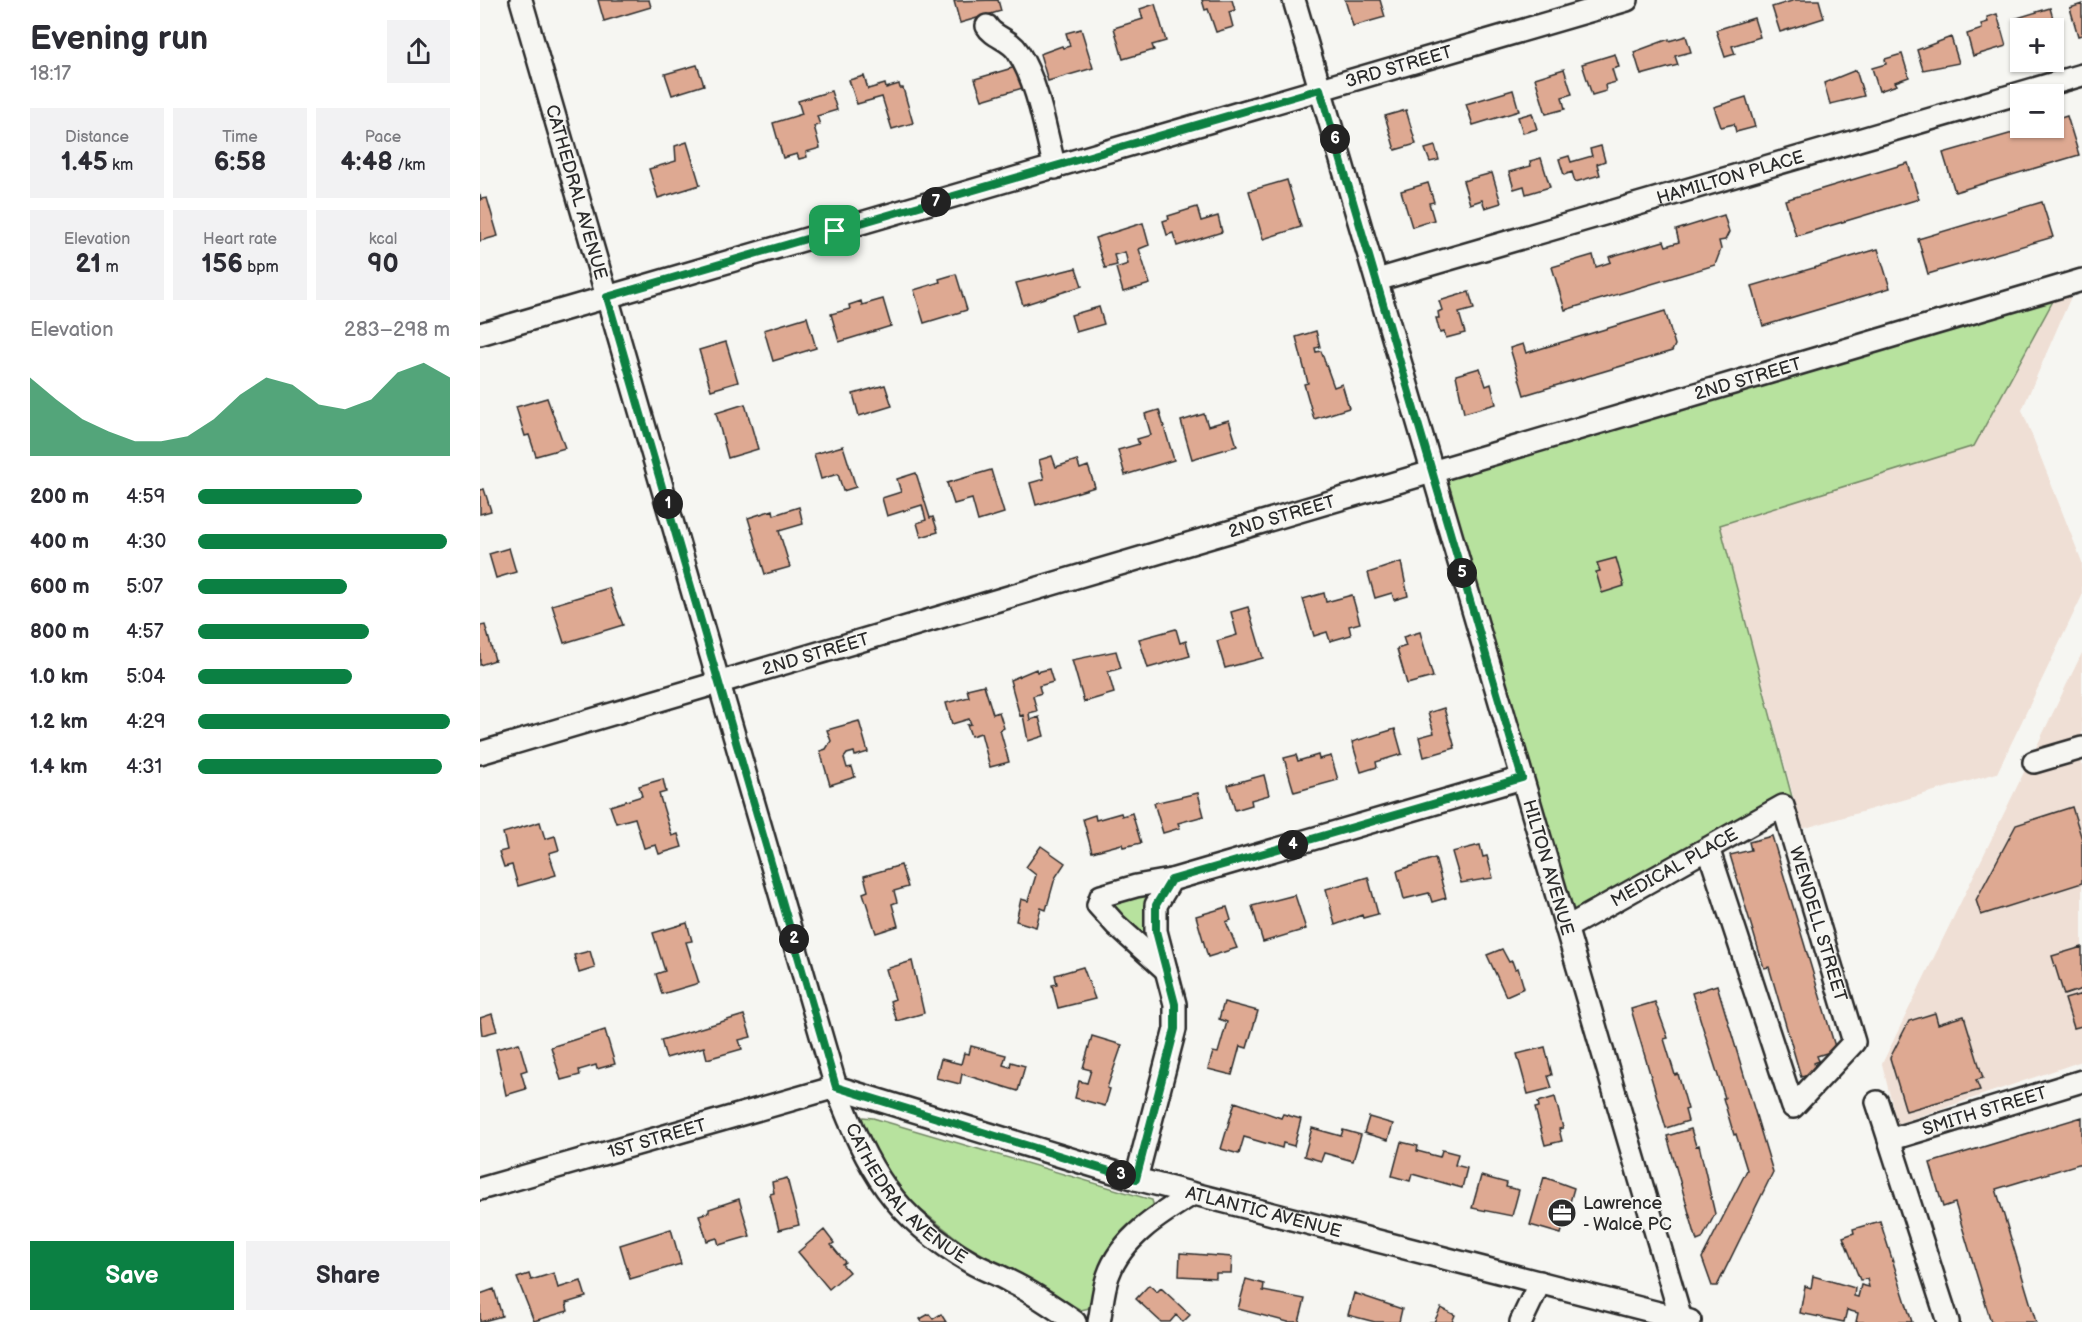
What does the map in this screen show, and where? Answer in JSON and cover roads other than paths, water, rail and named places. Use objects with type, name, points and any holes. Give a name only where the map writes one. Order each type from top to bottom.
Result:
[{"type":"street","name":"CATHEDRAL AVENUE","points":[[520,0],[720,681],[836,1087],[869,1164],[893,1200],[913,1221],[946,1248],[1037,1296],[1075,1322]]},
{"type":"street","name":"HILTON AVENUE","points":[[1294,0],[1566,927],[1686,1321]]},
{"type":"street","name":"3RD STREET","points":[[480,334],[1627,0]]},
{"type":"street","points":[[987,26],[990,32],[1014,46],[1021,56],[1029,74],[1055,168]]},
{"type":"street","name":"HAMILTON PLACE","points":[[1377,279],[2082,75]]},
{"type":"street","name":"2ND STREET","points":[[482,746],[720,681],[2082,280]]},
{"type":"street","points":[[2034,762],[2082,747]]},
{"type":"street","points":[[1166,970],[1116,925],[1098,905],[1101,896],[1171,880],[1522,778]]},
{"type":"street","name":"MEDICAL PLACE","points":[[1566,927],[1783,806]]},
{"type":"street","name":"WENDELL STREET","points":[[1708,848],[1793,1107],[1854,1042],[1783,806]]},
{"type":"street","points":[[1136,1179],[1175,1029],[1175,1004],[1156,931],[1156,905],[1171,880]]},
{"type":"street","name":"SMITH STREET","points":[[1889,1140],[2082,1081]]},
{"type":"street","name":"ATLANTIC AVENUE","points":[[836,1087],[1136,1179],[1686,1321]]},
{"type":"street","name":"1ST STREET","points":[[480,1189],[836,1087]]},
{"type":"street","points":[[1877,1102],[1948,1322]]},
{"type":"street","points":[[1099,1322],[1107,1277],[1127,1244],[1157,1216],[1193,1194]]},
{"type":"street","points":[[1521,1322],[1540,1282]]},
{"type":"place","name":"Lawrence - Walce PC","points":[[1562,1213]]}]
